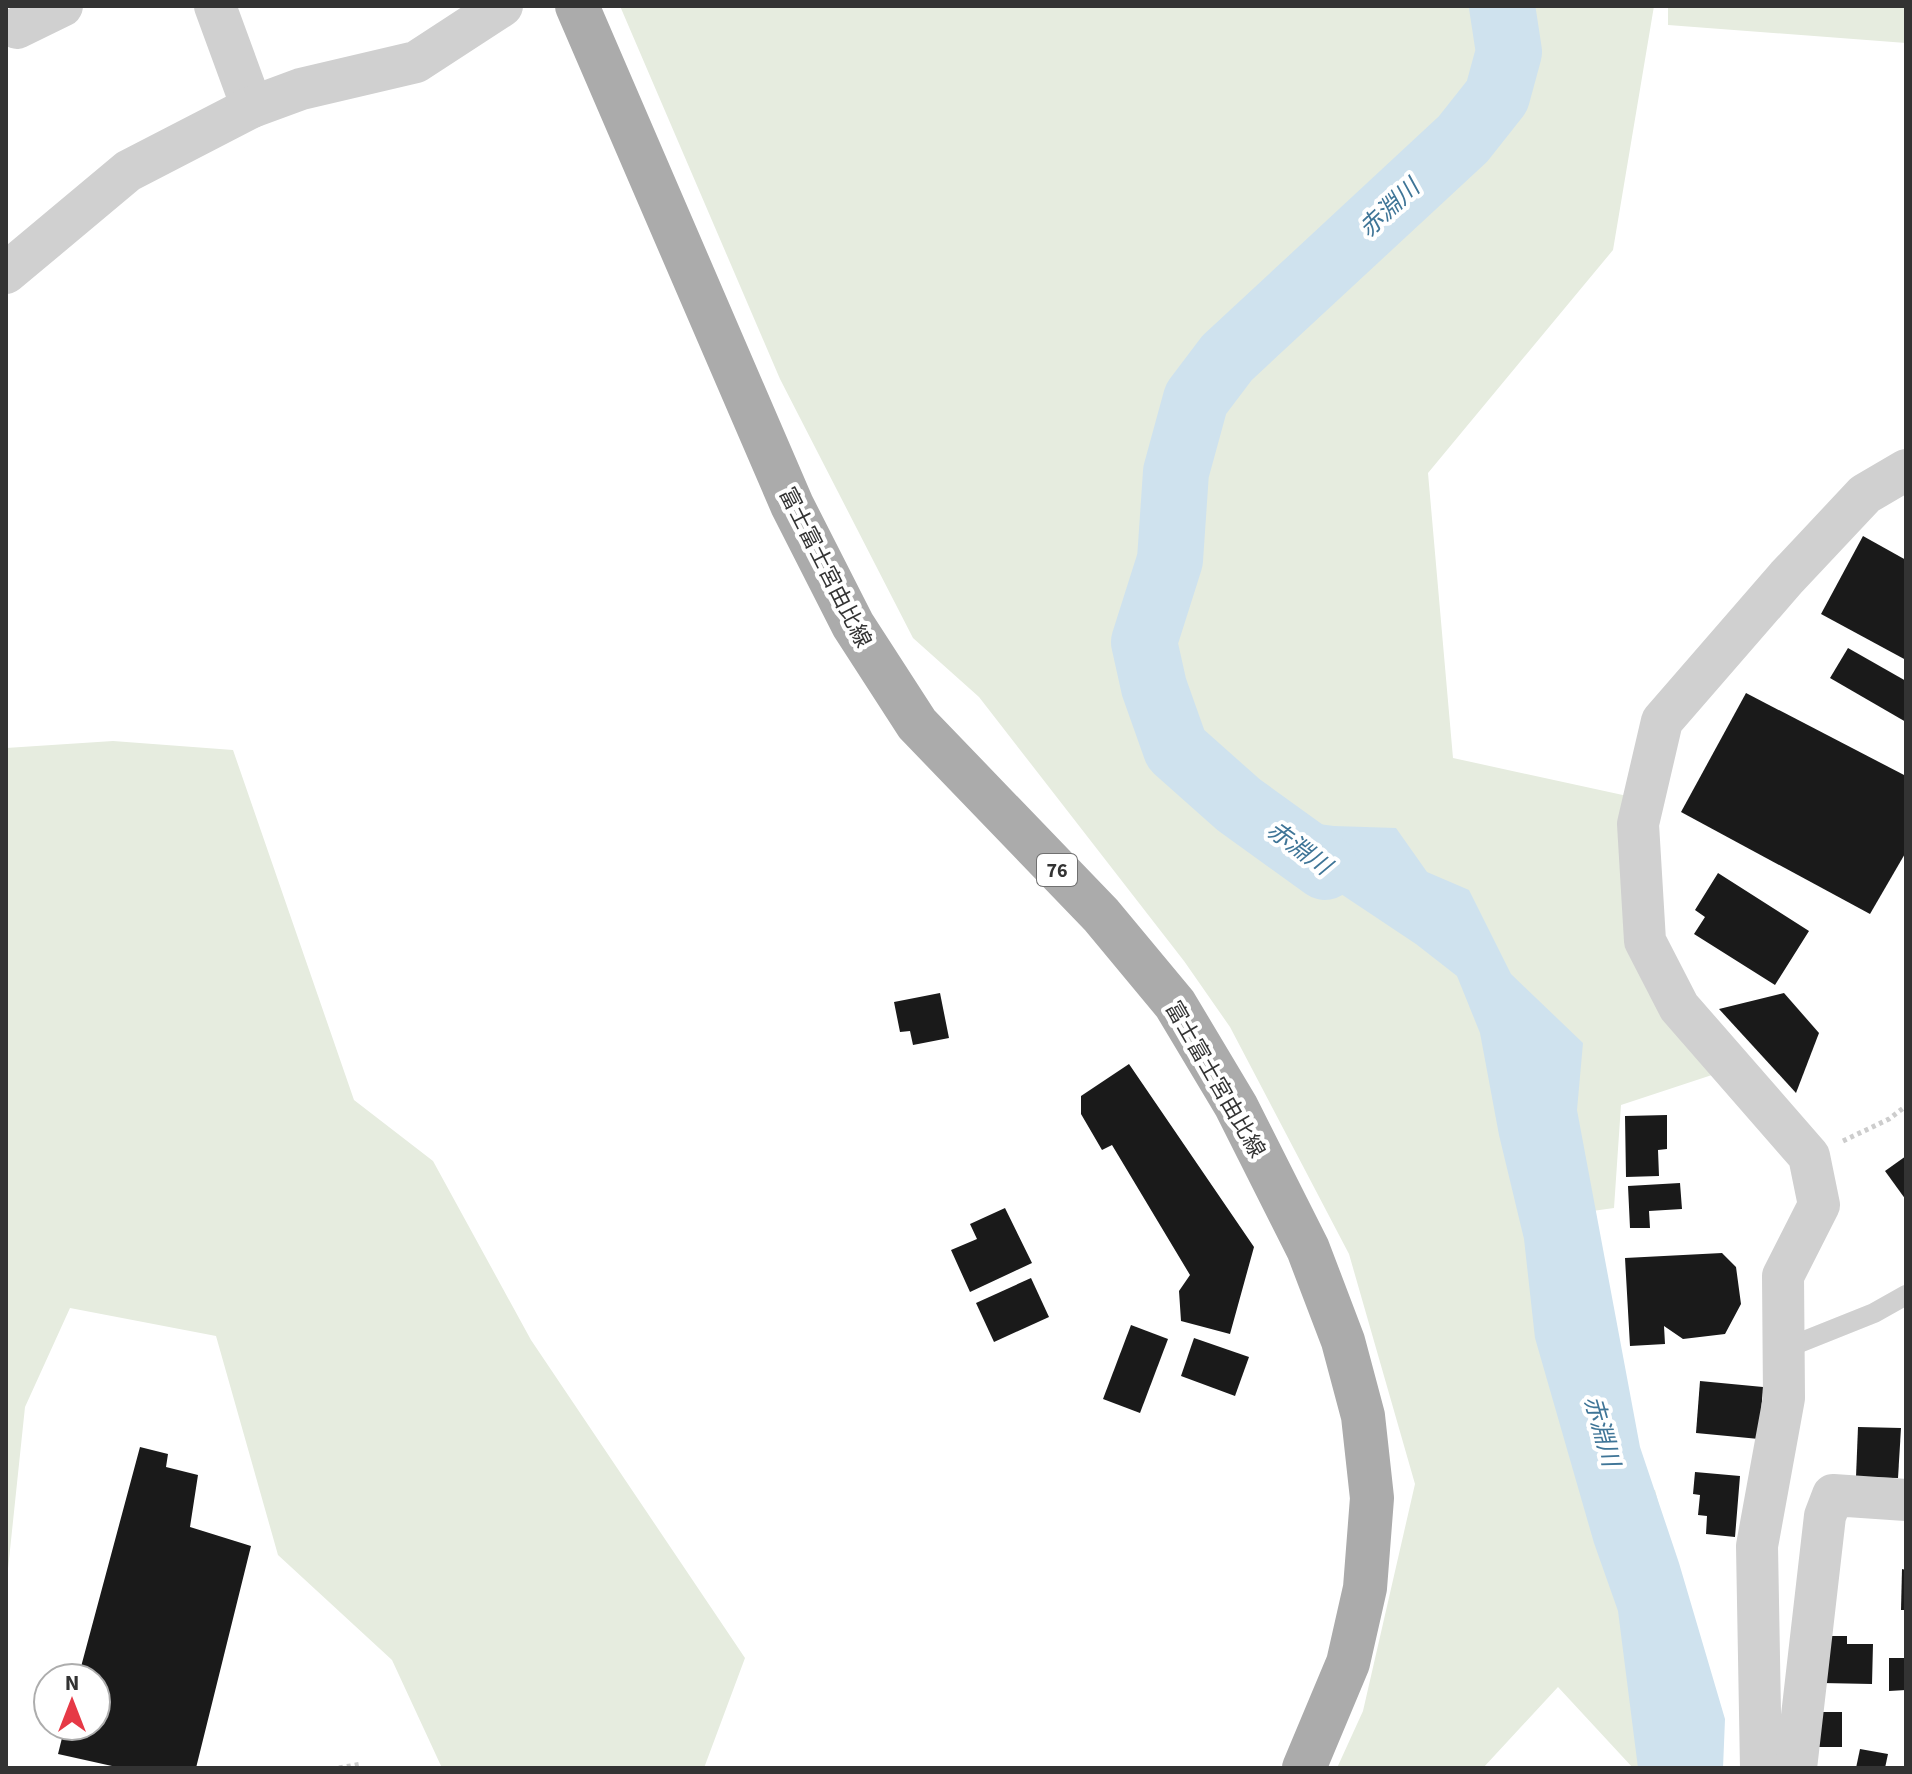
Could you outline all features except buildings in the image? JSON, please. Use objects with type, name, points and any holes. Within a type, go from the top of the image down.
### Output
[{"type":"main road","name":"富士富士宮由比線","points":[[577,6],[792,505],[853,625],[917,724],[1101,915],[1175,1004],[1236,1106],[1308,1249],[1343,1341],[1359,1401],[1372,1498],[1365,1588],[1348,1663],[1304,1768]]},
{"type":"street","points":[[17,28],[62,6]]},
{"type":"street","points":[[215,6],[252,107]]},
{"type":"street","points":[[6,273],[128,171],[252,107],[301,89],[416,62],[502,6]]},
{"type":"street","points":[[1767,1767],[1757,1546],[1784,1398],[1783,1276],[1819,1205],[1809,1156],[1679,1007],[1645,941],[1638,824],[1662,721],[1787,577],[1865,494],[1906,470]]},
{"type":"street","points":[[1767,1767],[1825,1516],[1833,1495],[1906,1500]]},
{"type":"lane","points":[[1784,1349],[1874,1313],[1906,1295]]},
{"type":"path","points":[[1809,1156],[1889,1119],[1906,1106]]},
{"type":"path","points":[[339,1768],[361,1764]]},
{"type":"shaded area","points":[[620,6],[1654,6],[1613,250],[1428,473],[1453,758],[1632,797],[1643,923],[1721,1072],[1621,1105],[1614,1208],[1535,1219],[1594,1477],[1655,1490],[1720,1739],[1653,1768],[1633,1768],[1558,1687],[1483,1768],[1337,1768],[1363,1711],[1415,1484],[1349,1254],[1230,1027],[1184,961],[979,697],[913,638],[780,379]]},
{"type":"shaded area","points":[[1668,6],[1906,6],[1906,43],[1668,25]]},
{"type":"shaded area","points":[[113,741],[233,750],[354,1100],[433,1161],[531,1340],[745,1658],[704,1768],[442,1768],[392,1660],[278,1555],[216,1336],[70,1308],[25,1407],[6,1588],[6,748]]},
{"type":"water","points":[[1252,815],[1334,826],[1396,828],[1427,872],[1469,890],[1511,974],[1583,1043],[1577,1110],[1640,1447],[1679,1563],[1725,1719],[1723,1768],[1638,1768],[1618,1611],[1594,1543],[1535,1338],[1524,1239],[1499,1135],[1480,1033],[1457,976],[1416,944],[1263,842]]},
{"type":"waterway","name":"赤淵川","points":[[1325,867],[1239,805],[1176,749],[1154,687],[1144,642],[1170,560],[1176,472],[1196,399],[1227,358],[1463,139],[1497,96],[1509,52],[1502,6]]}]
